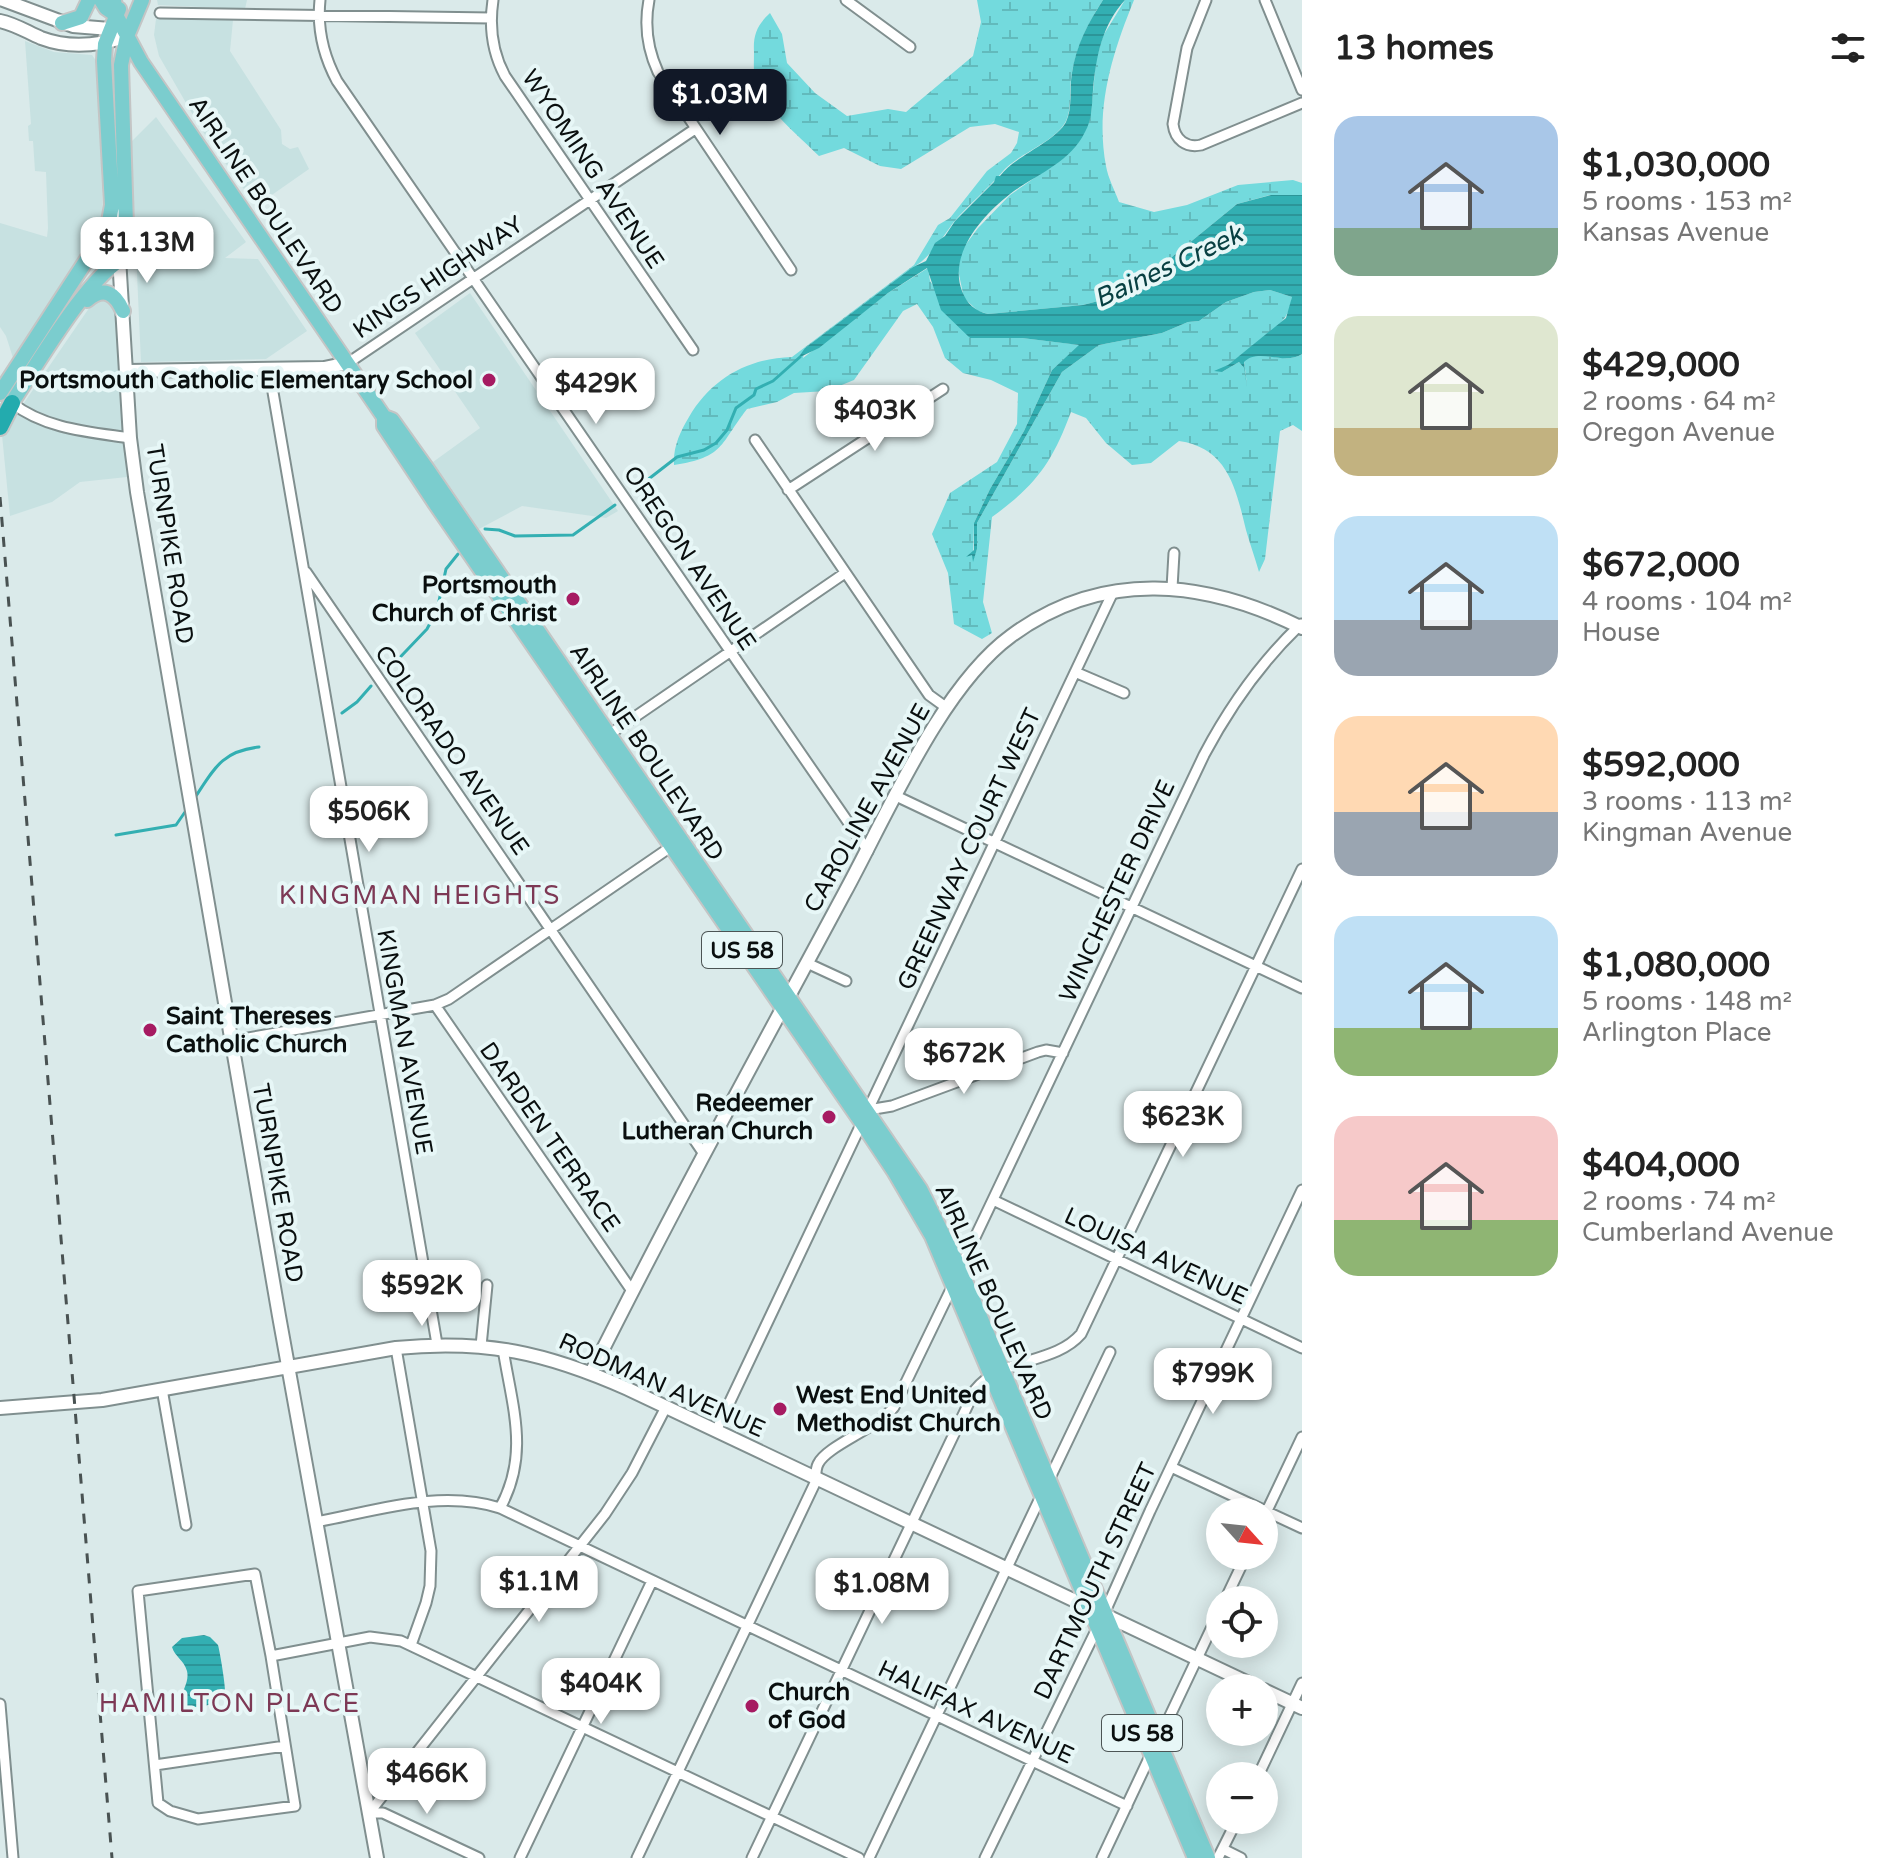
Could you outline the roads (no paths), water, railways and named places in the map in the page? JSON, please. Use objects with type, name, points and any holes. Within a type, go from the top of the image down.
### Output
[{"type":"highway","points":[[0,427],[6,398]]},
{"type":"main road","points":[[62,23],[81,17],[89,0]]},
{"type":"main road","name":"AIRLINE BOULEVARD","points":[[101,0],[384,417],[392,420],[440,499],[676,843],[865,1117],[920,1189],[960,1269],[1042,1495],[1089,1607],[1101,1621],[1158,1740],[1208,1858]]},
{"type":"main road","points":[[0,420],[6,398],[108,227],[112,205],[105,44],[113,15],[123,0]]},
{"type":"main road","points":[[6,398],[62,325],[123,259],[120,78],[127,36],[142,0]]},
{"type":"main road","points":[[62,325],[99,262],[92,255]]},
{"type":"main road","points":[[74,311],[93,295],[105,292],[114,295],[123,311]]},
{"type":"main road","name":"AIRLINE BOULEVARD","points":[[865,1117],[932,1236],[1049,1480],[1151,1754],[1195,1858]]},
{"type":"street","name":"OREGON AVENUE","points":[[320,0],[321,42],[337,81],[868,851]]},
{"type":"street","name":"WYOMING AVENUE","points":[[493,0],[491,18],[495,53],[505,76],[693,350]]},
{"type":"street","points":[[649,0],[646,30],[658,72],[791,270]]},
{"type":"street","points":[[846,0],[910,47]]},
{"type":"street","points":[[1206,0],[1187,48],[1173,124],[1176,136],[1188,145],[1201,145],[1302,103]]},
{"type":"street","points":[[1265,0],[1302,90]]},
{"type":"street","points":[[113,15],[62,23],[6,1],[2,21],[71,45],[105,44],[127,36]]},
{"type":"street","points":[[160,13],[491,18]]},
{"type":"street","name":"KINGS HIGHWAY","points":[[128,371],[324,368],[348,363],[695,129]]},
{"type":"street","points":[[112,205],[123,259]]},
{"type":"street","name":"TURNPIKE ROAD","points":[[123,259],[130,438],[137,492],[288,1366],[377,1858]]},
{"type":"street","name":"TURNPIKE ROAD","points":[[123,259],[132,345],[128,371]]},
{"type":"street","name":"KINGMAN AVENUE","points":[[269,369],[437,1344]]},
{"type":"street","points":[[788,490],[943,389]]},
{"type":"street","points":[[6,398],[37,419],[130,438]]},
{"type":"street","points":[[755,440],[929,695],[947,708]]},
{"type":"street","points":[[1172,588],[1174,553]]},
{"type":"street","name":"COLORADO AVENUE","points":[[302,567],[704,1154]]},
{"type":"street","points":[[604,738],[845,573]]},
{"type":"street","name":"CAROLINE AVENUE","points":[[591,1373],[704,1154],[896,796],[947,708],[982,661],[1011,636],[1063,606],[1113,592],[1172,588],[1198,591],[1244,602],[1301,626]]},
{"type":"street","name":"GREENWAY COURT WEST","points":[[716,1431],[1113,592]]},
{"type":"street","name":"WINCHESTER DRIVE","points":[[637,1858],[816,1478],[817,1465],[824,1455],[881,1421],[894,1407],[1217,730],[1257,672],[1301,626]]},
{"type":"street","points":[[1075,672],[1124,693]]},
{"type":"street","points":[[896,796],[1302,988]]},
{"type":"street","points":[[231,1041],[435,1005],[449,999],[676,843]]},
{"type":"street","points":[[752,1858],[975,1390],[997,1373],[1060,1351],[1074,1342],[1085,1326],[1302,869]]},
{"type":"street","points":[[807,963],[846,981]]},
{"type":"street","name":"DARDEN TERRACE","points":[[435,1005],[632,1291]]},
{"type":"street","points":[[865,1117],[1038,1052],[1063,1053]]},
{"type":"street","name":"DARTMOUTH STREET","points":[[985,1858],[1101,1621],[1302,1190]]},
{"type":"street","name":"LOUISA AVENUE","points":[[993,1200],[1302,1348]]},
{"type":"street","points":[[427,1282],[465,1275]]},
{"type":"street","points":[[481,1346],[487,1285]]},
{"type":"street","name":"RODMAN AVENUE","points":[[0,1408],[102,1400],[396,1348],[437,1344],[503,1349],[540,1356],[591,1373],[1089,1607]]},
{"type":"street","points":[[396,1348],[431,1551],[430,1586],[411,1645]]},
{"type":"street","points":[[500,1508],[514,1478],[518,1452],[503,1349]]},
{"type":"street","points":[[869,1858],[1110,1352]]},
{"type":"street","points":[[162,1389],[186,1525]]},
{"type":"street","points":[[369,1813],[579,1546],[632,1473],[666,1407]]},
{"type":"street","points":[[1273,1498],[1302,1437]]},
{"type":"street","points":[[1171,1467],[1232,1498]]},
{"type":"street","name":"HALIFAX AVENUE","points":[[316,1522],[423,1503],[467,1500],[500,1508],[1127,1806]]},
{"type":"street","points":[[1278,1520],[1302,1528]]},
{"type":"street","points":[[255,1574],[285,1746],[295,1806],[198,1819],[170,1811],[158,1803],[138,1591],[255,1574]]},
{"type":"street","points":[[520,1858],[652,1581]]},
{"type":"street","points":[[1101,1621],[1230,1674]]},
{"type":"street","points":[[271,1656],[380,1637],[411,1645],[859,1858]]},
{"type":"street","points":[[1102,1858],[1206,1640]]},
{"type":"street","points":[[1266,1762],[1297,1706],[1302,1683]]},
{"type":"street","points":[[1278,1697],[1297,1706]]},
{"type":"street","points":[[0,1704],[13,1858]]},
{"type":"street","points":[[155,1765],[285,1746]]},
{"type":"street","points":[[369,1813],[383,1813],[479,1858]]},
{"type":"street","points":[[1230,1834],[1221,1854],[1241,1858]]},
{"type":"water","name":"Baines Creek","points":[[1103,0],[1125,0],[1111,20],[1102,42],[1087,127],[1070,152],[1010,194],[989,213],[970,237],[960,263],[959,277],[964,296],[972,306],[988,314],[1083,305],[1102,300],[1139,284],[1237,204],[1271,195],[1302,195],[1302,354],[1288,358],[1250,358],[1244,362],[1247,387],[1244,368],[1239,362],[1222,372],[1214,371],[1228,365],[1286,318],[1292,297],[1270,290],[1226,302],[1199,321],[1188,322],[1162,333],[1099,345],[1062,372],[977,523],[977,549],[973,562],[972,555],[966,557],[974,550],[974,523],[990,489],[1024,431],[1052,370],[1079,345],[1022,338],[970,338],[941,310],[927,268],[888,293],[819,348],[798,358],[805,348],[913,267],[926,261],[935,243],[945,236],[996,176],[1061,129],[1069,110],[1076,53]]},
{"type":"water","points":[[204,1635],[218,1645],[225,1694],[205,1706],[182,1705],[187,1671],[172,1647],[182,1638]]},
{"type":"waterway","points":[[637,488],[677,457],[704,450],[716,443],[727,430],[736,408],[800,357]]},
{"type":"waterway","points":[[485,529],[515,536],[573,535],[615,505]]},
{"type":"waterway","points":[[386,672],[427,629],[437,610],[446,569],[458,554]]},
{"type":"waterway","points":[[342,713],[371,686]]},
{"type":"waterway","points":[[196,796],[221,762],[237,752],[259,747]]},
{"type":"waterway","points":[[116,835],[176,825],[185,812]]},
{"type":"railway","points":[[0,497],[112,1858]]},
{"type":"place","name":"Portsmouth Catholic Elementary School","points":[[489,380]]},
{"type":"place","name":"Portsmouth Church of Christ","points":[[573,599]]},
{"type":"place","name":"Saint Thereses Catholic Church","points":[[150,1030]]},
{"type":"place","name":"Redeemer Lutheran Church","points":[[829,1117]]},
{"type":"place","name":"West End United Methodist Church","points":[[780,1409]]},
{"type":"place","name":"Church of God","points":[[752,1706]]},
{"type":"district","name":"KINGMAN HEIGHTS","points":[[420,895]]},
{"type":"district","name":"HAMILTON PLACE","points":[[230,1703]]}]
